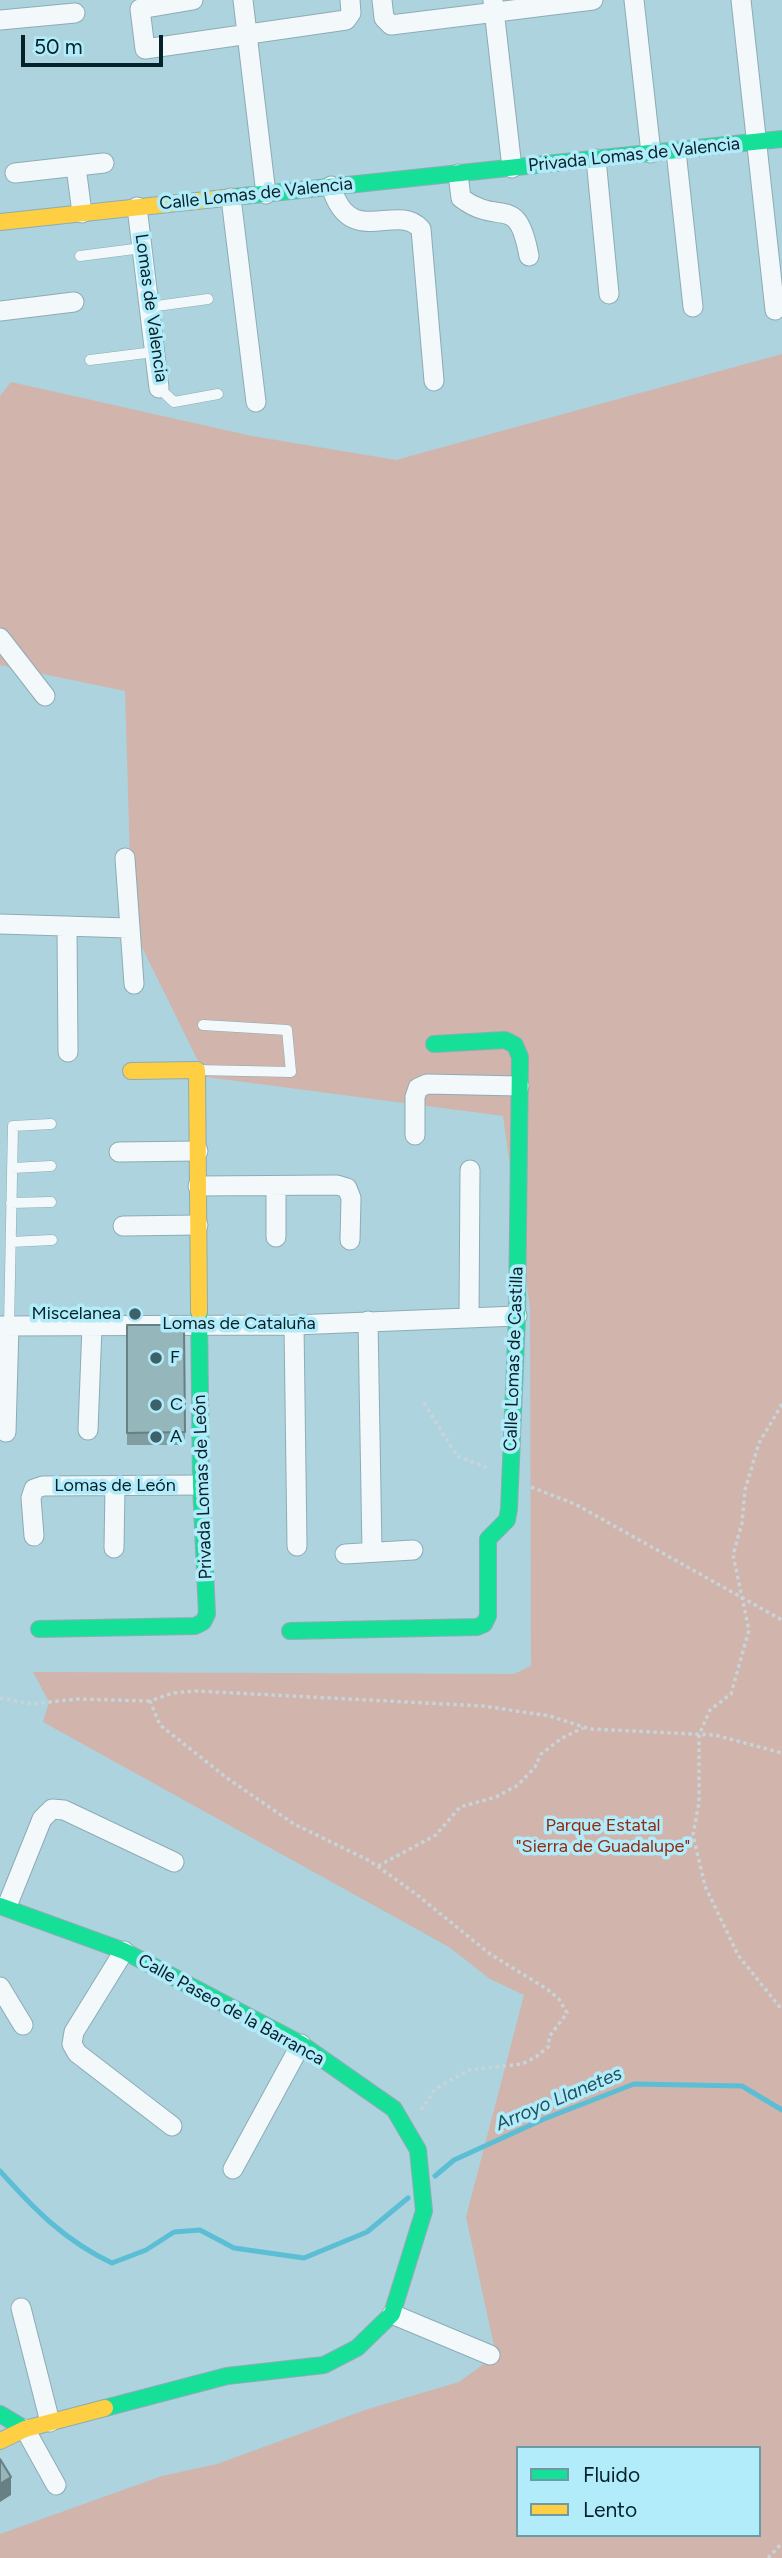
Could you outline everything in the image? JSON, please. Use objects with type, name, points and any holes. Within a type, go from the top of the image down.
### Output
[{"type":"street","points":[[193,0],[140,9],[145,49],[346,20],[351,13],[349,0]]},
{"type":"street","points":[[243,0],[266,194]]},
{"type":"street","points":[[382,0],[384,18],[391,25],[493,6],[593,0]]},
{"type":"street","points":[[634,0],[651,153]]},
{"type":"street","points":[[741,0],[757,142]]},
{"type":"street","points":[[493,6],[512,168]]},
{"type":"street","points":[[0,19],[75,13]]},
{"type":"street","name":"Privada Lomas de Valencia","points":[[512,168],[782,139]]},
{"type":"street","name":"Privada Lomas de Valencia","points":[[757,142],[773,207],[777,276],[775,310]]},
{"type":"street","points":[[676,151],[693,307]]},
{"type":"street","points":[[596,159],[609,294]]},
{"type":"street","points":[[15,173],[104,163]]},
{"type":"street","points":[[76,167],[82,213]]},
{"type":"street","name":"Calle Lomas de Valencia","points":[[0,222],[512,168]]},
{"type":"street","points":[[458,174],[461,198],[472,205],[516,217],[523,226],[529,257]]},
{"type":"street","points":[[331,186],[337,205],[360,223],[405,221],[415,223],[421,229],[434,381]]},
{"type":"street","points":[[232,198],[256,402]]},
{"type":"street","name":"Lomas de Valencia","points":[[137,207],[159,388]]},
{"type":"street","points":[[0,311],[74,302]]},
{"type":"street","points":[[0,638],[45,696]]},
{"type":"street","points":[[125,858],[134,984]]},
{"type":"street","points":[[0,924],[128,928]]},
{"type":"street","points":[[67,926],[68,1052]]},
{"type":"street","name":"Calle Lomas de Castilla","points":[[290,1631],[477,1627],[484,1624],[488,1616],[488,1539],[507,1520],[510,1479],[517,1316],[520,1057],[516,1045],[505,1040],[434,1044]]},
{"type":"street","points":[[131,1071],[197,1070]]},
{"type":"street","name":"Privada Lomas de León","points":[[39,1629],[195,1626],[203,1622],[207,1614],[201,1485],[197,1070]]},
{"type":"street","points":[[415,1135],[415,1097],[418,1088],[427,1084],[519,1086]]},
{"type":"street","points":[[119,1152],[198,1151]]},
{"type":"street","points":[[470,1170],[470,1317]]},
{"type":"street","points":[[198,1186],[337,1185],[347,1188],[351,1198],[350,1240]]},
{"type":"street","points":[[276,1187],[276,1237]]},
{"type":"street","points":[[123,1226],[198,1225]]},
{"type":"street","name":"Lomas de Cataluña","points":[[4,1326],[200,1323],[294,1325],[517,1316]]},
{"type":"street","points":[[368,1321],[372,1551]]},
{"type":"street","points":[[294,1325],[297,1546]]},
{"type":"street","points":[[4,1326],[6,1432]]},
{"type":"street","points":[[88,1430],[92,1326]]},
{"type":"street","name":"Lomas de León","points":[[34,1536],[31,1497],[34,1489],[43,1486],[201,1485]]},
{"type":"street","points":[[114,1548],[115,1486]]},
{"type":"street","points":[[345,1554],[413,1550]]},
{"type":"street","points":[[3,1906],[42,1819],[52,1809],[64,1810],[174,1862]]},
{"type":"street","name":"Calle Paseo de la Barranca","points":[[0,2441],[25,2428],[227,2376],[324,2365],[357,2348],[391,2314],[424,2211],[418,2150],[394,2109],[301,2044],[124,1951],[3,1906]]},
{"type":"street","points":[[124,1951],[74,2032],[72,2044],[77,2053],[172,2126]]},
{"type":"street","points":[[0,1987],[23,2025]]},
{"type":"street","points":[[233,2169],[301,2044]]},
{"type":"street","points":[[21,2308],[50,2423]]},
{"type":"street","points":[[391,2314],[490,2355]]},
{"type":"street","points":[[0,2414],[25,2428],[56,2485]]},
{"type":"lane","points":[[80,256],[142,248]]},
{"type":"lane","points":[[149,307],[208,299]]},
{"type":"lane","points":[[90,360],[154,352]]},
{"type":"lane","name":"Lomas de Valencia","points":[[159,388],[174,402],[218,394]]},
{"type":"lane","points":[[197,1070],[291,1072],[287,1030],[203,1025]]},
{"type":"lane","points":[[4,1326],[11,1242],[13,1126],[51,1124]]},
{"type":"lane","points":[[12,1168],[51,1166]]},
{"type":"lane","points":[[11,1203],[51,1202]]},
{"type":"lane","points":[[11,1242],[52,1240]]},
{"type":"path","points":[[424,1403],[457,1456],[575,1504],[782,1620]]},
{"type":"path","points":[[782,1404],[759,1443],[745,1490],[743,1523],[733,1555],[735,1571],[746,1601],[749,1630],[731,1694],[710,1710],[699,1735],[699,1803],[693,1835],[705,1886],[738,1955],[782,2010]]},
{"type":"path","points":[[0,1698],[32,1704],[78,1699],[150,1701],[173,1693],[196,1691],[396,1699],[534,1713],[583,1728],[715,1735],[782,1753]]},
{"type":"path","points":[[150,1701],[160,1725],[249,1795],[293,1824],[377,1866],[490,1954],[559,1999],[567,2013],[549,2037],[548,2046],[537,2057],[522,2064],[469,2070],[435,2090],[421,2110],[403,2124]]},
{"type":"path","points":[[377,1866],[436,1835],[460,1807],[496,1797],[518,1785],[535,1767],[541,1754],[562,1738],[583,1728]]},
{"type":"path","points":[[768,2558],[782,2543]]},
{"type":"green space","name":"Parque Estatal \"Sierra de Guadalupe\"","points":[[782,354],[782,2558],[0,2558],[0,2534],[162,2476],[217,2464],[368,2409],[459,2382],[496,2355],[466,2217],[524,1995],[490,1979],[449,1947],[43,1722],[49,1702],[33,1672],[514,1674],[531,1666],[530,1308],[503,1116],[206,1077],[132,927],[125,691],[0,665],[0,396],[11,382],[252,436],[396,460]]},
{"type":"building","points":[[127,1325],[184,1325],[185,1432],[127,1433]]},
{"type":"building","points":[[0,2459],[11,2477],[0,2484]]},
{"type":"waterway","name":"Arroyo Llanetes","points":[[435,2176],[454,2160],[544,2119],[634,2084],[742,2086],[782,2110]]},
{"type":"waterway","name":"Arroyo Llanetes","points":[[0,2171],[51,2223],[79,2245],[112,2263],[146,2250],[174,2232],[200,2230],[234,2248],[304,2258],[367,2232],[408,2198]]},
{"type":"traffic: fast","points":[[234,197],[782,139]]},
{"type":"traffic: fast","points":[[290,1631],[477,1627],[484,1624],[488,1616],[488,1539],[507,1520],[509,1509],[517,1316],[520,1057],[515,1045],[505,1040],[434,1044]]},
{"type":"traffic: fast","points":[[39,1629],[195,1626],[203,1622],[207,1614],[201,1485],[199,1312]]},
{"type":"traffic: fast","points":[[0,1906],[124,1951],[301,2044],[394,2109],[418,2150],[424,2211],[392,2314],[357,2348],[324,2365],[227,2376],[105,2408]]},
{"type":"traffic: fast","points":[[0,2414],[25,2429]]},
{"type":"traffic: slow","points":[[0,222],[234,197]]},
{"type":"traffic: slow","points":[[131,1071],[197,1070],[199,1312]]},
{"type":"traffic: slow","points":[[0,2441],[25,2429],[105,2408]]},
{"type":"place","name":"Miscelanea","points":[[135,1314]]},
{"type":"place","name":"F","points":[[156,1358]]},
{"type":"place","name":"C","points":[[156,1405]]},
{"type":"place","name":"A","points":[[156,1437]]}]
